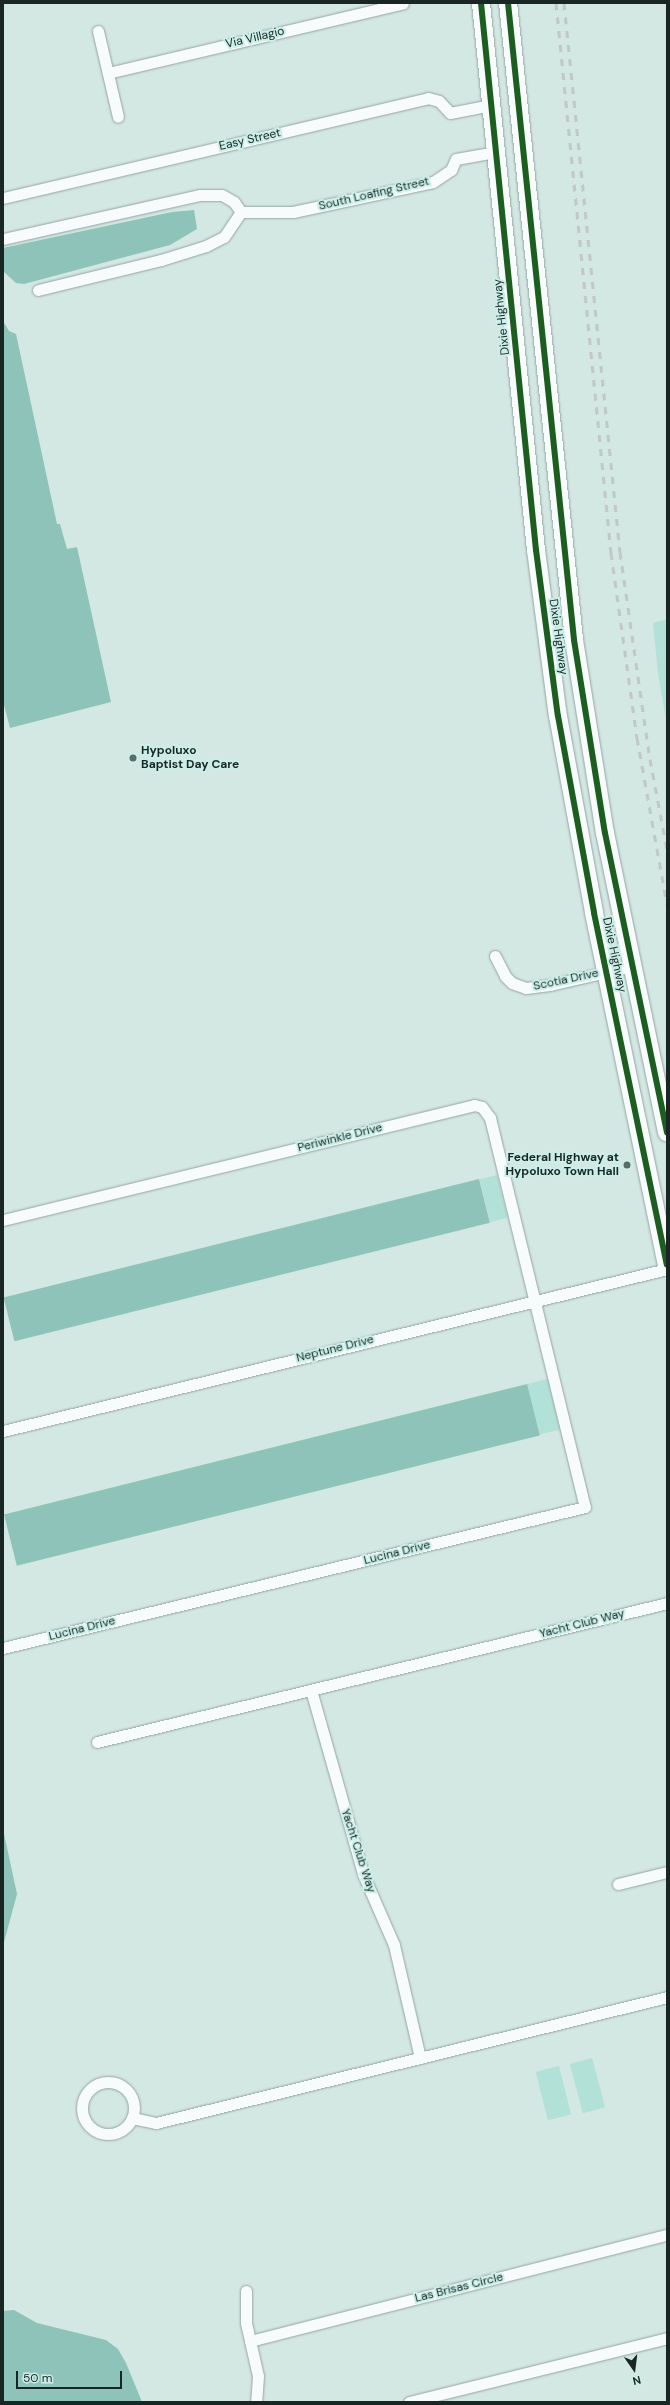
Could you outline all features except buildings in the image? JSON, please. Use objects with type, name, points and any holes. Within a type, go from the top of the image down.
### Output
[{"type":"main road","name":"Dixie Highway","points":[[481,3],[548,644],[570,786],[606,972],[667,1265]]},
{"type":"main road","name":"Dixie Highway","points":[[508,3],[540,326],[574,640],[605,833],[667,1133]]},
{"type":"main road","points":[[510,290],[540,326]]},
{"type":"main road","points":[[548,644],[574,640]]},
{"type":"street","name":"Via Villagio","points":[[108,73],[403,3]]},
{"type":"street","points":[[98,32],[118,117]]},
{"type":"street","name":"Easy Street","points":[[3,198],[428,98],[439,101],[450,113],[491,105]]},
{"type":"street","name":"South Loafing Street","points":[[241,212],[293,212],[433,182],[451,170],[456,159],[496,152]]},
{"type":"street","points":[[3,239],[200,195],[222,195],[234,202],[241,212],[224,237],[206,246],[161,260],[38,290]]},
{"type":"street","name":"Scotia Drive","points":[[495,956],[505,976],[512,983],[526,988],[550,985],[632,966]]},
{"type":"street","name":"Periwinkle Drive","points":[[3,1220],[474,1105],[482,1107],[490,1118],[535,1300]]},
{"type":"street","name":"Neptune Drive","points":[[3,1431],[667,1269]]},
{"type":"street","name":"Lucina Drive","points":[[3,1648],[584,1507],[535,1300]]},
{"type":"street","name":"Yacht Club Way","points":[[97,1742],[667,1603]]},
{"type":"street","name":"Yacht Club Way","points":[[311,1690],[363,1874],[394,1945],[420,2058]]},
{"type":"street","points":[[618,1884],[667,1872]]},
{"type":"street","points":[[132,2118],[156,2123],[664,1999],[667,1992]]},
{"type":"street","points":[[109,2083],[117,2084],[130,2094],[133,2102],[132,2118],[120,2131],[103,2134],[95,2131],[86,2122],[82,2109],[83,2101],[93,2087],[109,2083]]},
{"type":"street","name":"Las Brisas Circle","points":[[250,2341],[667,2235]]},
{"type":"street","points":[[246,2291],[246,2323],[258,2376],[256,2402]]},
{"type":"street","points":[[409,2402],[667,2338]]},
{"type":"shaded area","points":[[194,210],[197,229],[170,245],[24,284],[16,283],[3,271],[3,248],[172,212]]},
{"type":"shaded area","points":[[3,321],[9,331],[16,334],[57,524],[60,524],[67,549],[77,547],[111,702],[10,728],[3,701]]},
{"type":"shaded area","points":[[667,619],[667,726],[658,673],[653,623]]},
{"type":"shaded area","points":[[497,1175],[508,1218],[490,1222],[480,1179]]},
{"type":"shaded area","points":[[479,1179],[490,1223],[14,1341],[4,1298]]},
{"type":"shaded area","points":[[548,1379],[560,1430],[538,1435],[527,1384]]},
{"type":"shaded area","points":[[527,1384],[540,1435],[17,1566],[4,1514]]},
{"type":"shaded area","points":[[3,1829],[17,1894],[3,1946]]},
{"type":"shaded area","points":[[592,2058],[605,2107],[583,2113],[570,2064]]},
{"type":"shaded area","points":[[559,2066],[571,2115],[548,2120],[536,2072]]},
{"type":"shaded area","points":[[14,2310],[37,2323],[106,2340],[118,2349],[126,2363],[142,2402],[3,2402],[3,2311]]},
{"type":"railway","points":[[556,3],[611,553],[637,738],[667,904]]},
{"type":"railway","points":[[564,3],[620,552],[650,759],[667,850]]},
{"type":"cycle path","points":[[481,3],[536,550],[558,716],[594,913],[667,1265]]},
{"type":"cycle path","points":[[508,3],[574,640],[605,833],[667,1133]]},
{"type":"place","name":"Hypoluxo Baptist Day Care","points":[[133,758]]},
{"type":"place","name":"Federal Highway at Hypoluxo Town Hall","points":[[627,1165]]}]
